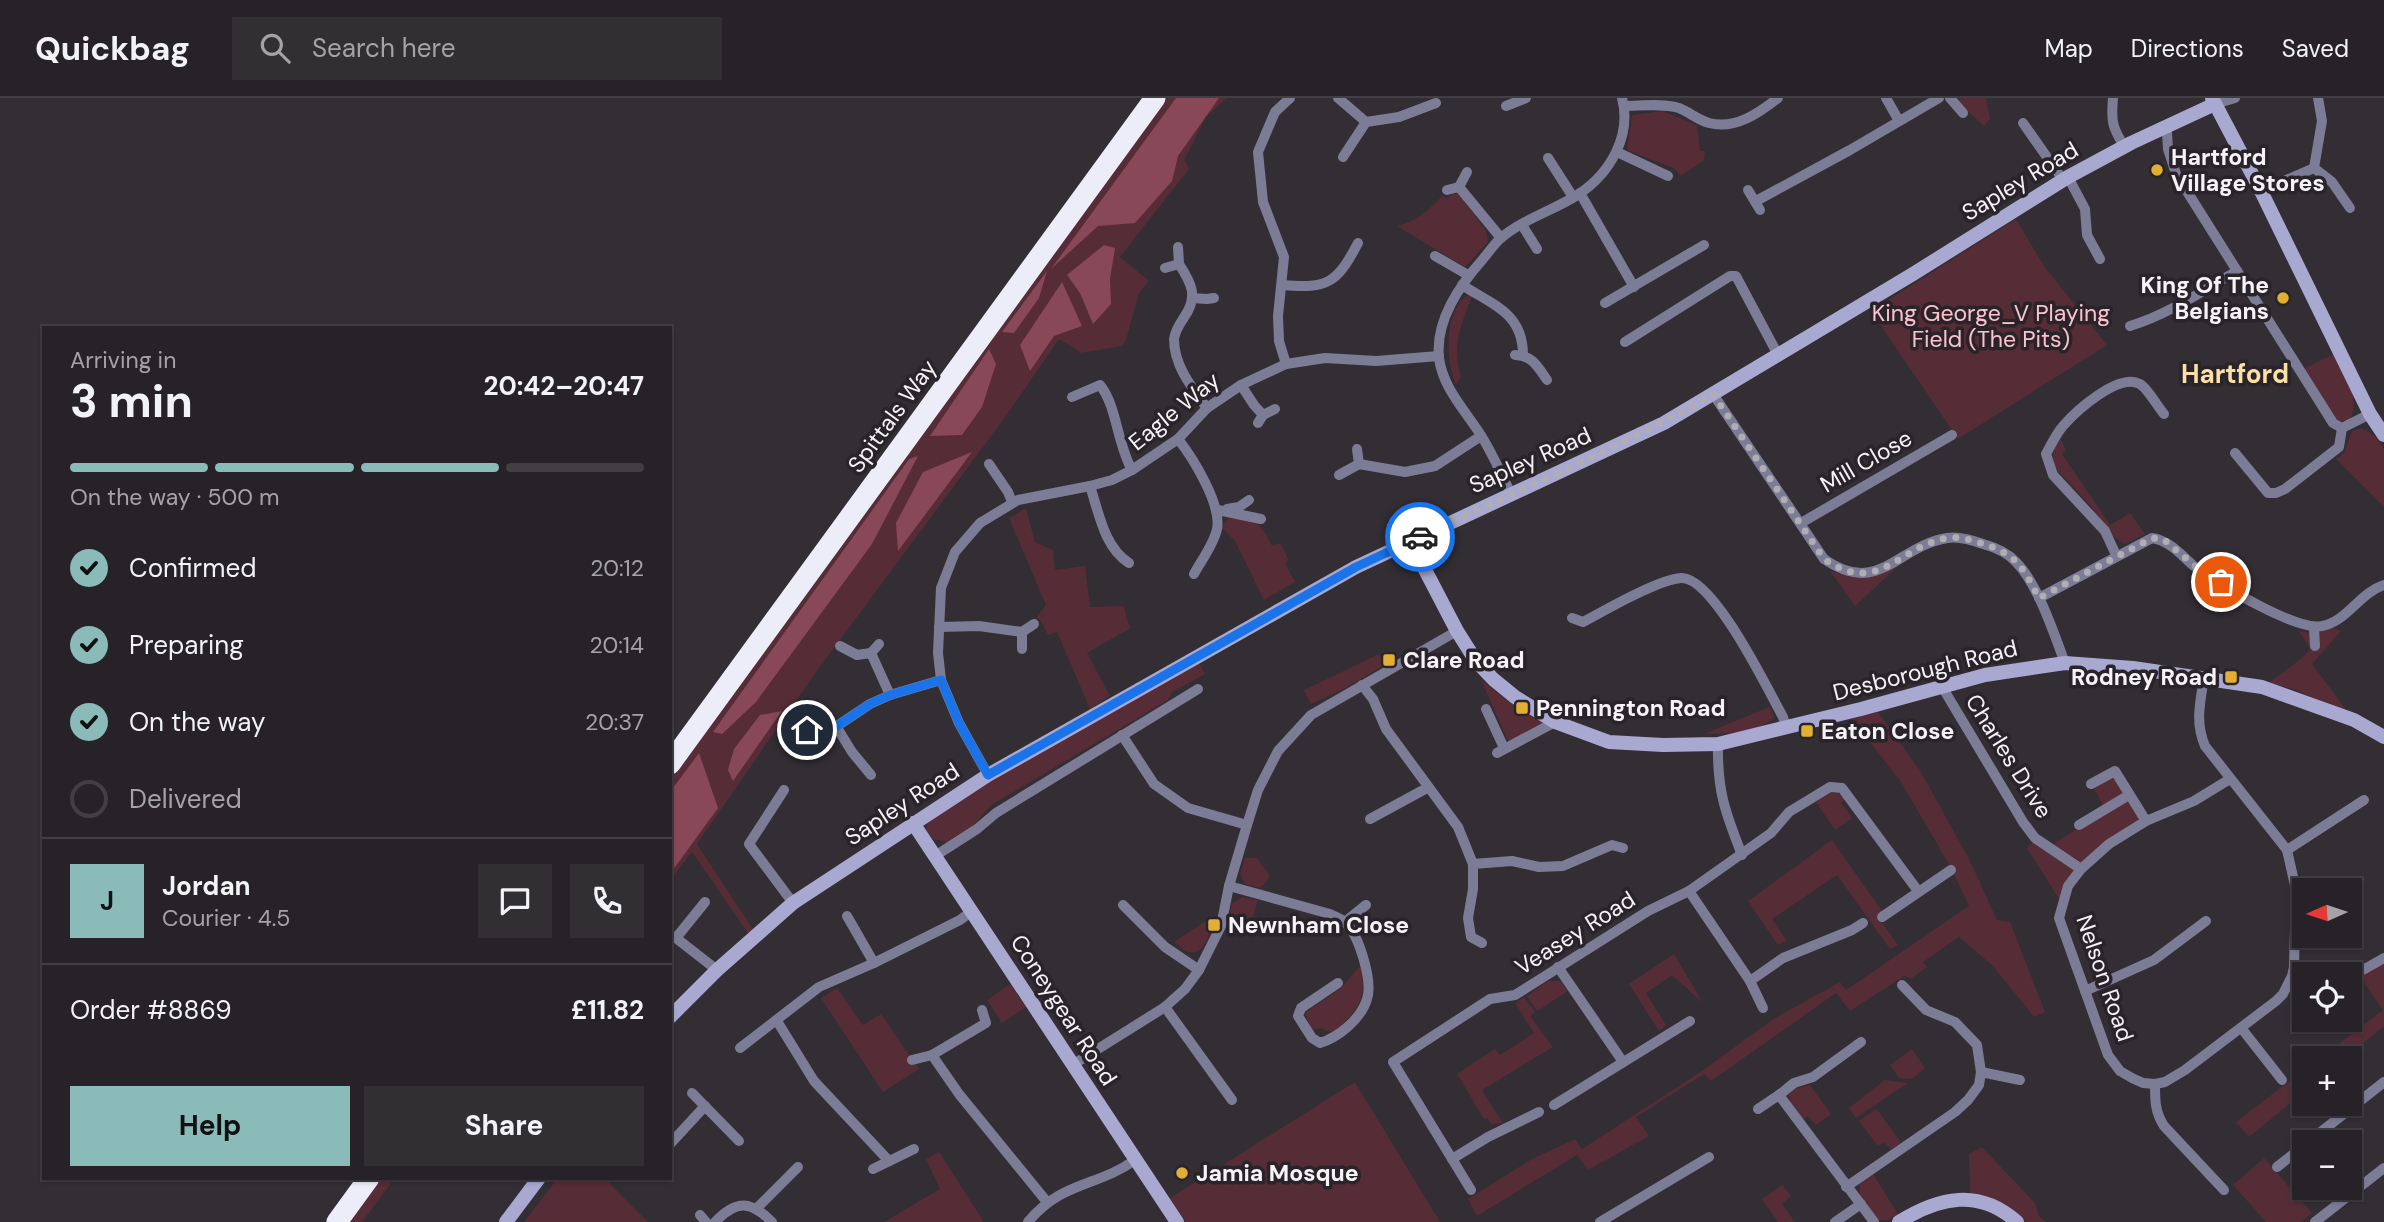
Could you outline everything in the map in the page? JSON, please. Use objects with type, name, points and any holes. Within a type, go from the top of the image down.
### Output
[{"type":"highway","name":"Spittals Way","points":[[672,761],[1156,98]]},
{"type":"highway","points":[[337,1222],[368,1180]]},
{"type":"street","points":[[1286,364],[1279,341],[1278,316],[1284,257],[1263,202],[1258,152],[1275,112],[1290,98]]},
{"type":"street","points":[[1338,98],[1366,122],[1399,117],[1436,104]]},
{"type":"street","points":[[1511,494],[1482,436],[1451,393],[1443,375],[1439,356],[1442,330],[1454,297],[1465,280],[1501,238],[1577,195],[1599,177],[1617,152],[1623,134],[1623,102],[1680,108],[1708,122],[1729,124],[1761,111],[1778,98]]},
{"type":"street","points":[[1886,98],[1899,121]]},
{"type":"street","points":[[1748,190],[1758,205],[1939,98]]},
{"type":"street","points":[[1950,98],[1963,113]]},
{"type":"street","points":[[2113,98],[2113,129],[2124,146]]},
{"type":"street","points":[[2235,98],[2214,101],[2370,414],[2384,435]]},
{"type":"street","points":[[2314,168],[2322,121],[2318,98]]},
{"type":"street","points":[[1506,106],[1523,99]]},
{"type":"street","name":"Sapley Road","points":[[672,1015],[716,970],[793,903],[988,775],[1356,567],[1664,423],[1913,274],[2065,179],[2214,101]]},
{"type":"street","points":[[1349,154],[1366,122]]},
{"type":"street","points":[[2023,123],[2085,209],[2087,235],[2099,259]]},
{"type":"street","points":[[2165,127],[2176,174],[2325,411],[2333,423],[2342,428]]},
{"type":"street","points":[[1617,152],[1668,176]]},
{"type":"street","points":[[1548,158],[1577,195],[1634,287]]},
{"type":"street","points":[[2261,191],[2314,168]]},
{"type":"street","points":[[2314,168],[2332,182],[2350,208]]},
{"type":"street","points":[[1447,190],[1459,187],[1467,172]]},
{"type":"street","points":[[1459,187],[1501,238]]},
{"type":"street","points":[[1522,225],[1537,249]]},
{"type":"street","points":[[1283,285],[1306,287],[1328,282],[1345,268],[1358,243]]},
{"type":"street","points":[[1605,303],[1704,245]]},
{"type":"street","points":[[1178,247],[1179,264],[1191,283],[1192,298],[1189,310],[1174,337],[1176,355],[1186,380],[1208,408]]},
{"type":"street","points":[[1352,255],[1363,261]]},
{"type":"street","points":[[1435,256],[1512,317],[1523,340],[1519,355],[1533,360],[1547,380]]},
{"type":"street","points":[[1165,268],[1179,264]]},
{"type":"street","points":[[2130,326],[2174,308],[2237,271]]},
{"type":"street","points":[[1625,342],[1730,276],[1736,276],[1778,355]]},
{"type":"street","points":[[1192,298],[1214,298]]},
{"type":"street","name":"Eagle Way","points":[[988,775],[959,723],[941,680],[938,653],[941,588],[955,552],[980,523],[1012,502],[1090,486],[1112,480],[1132,470],[1178,439],[1208,408],[1241,385],[1286,364],[1325,358],[1376,361],[1439,356]]},
{"type":"street","points":[[2116,555],[2105,531],[2053,475],[2046,454],[2061,428],[2081,408],[2109,388],[2130,381],[2142,385],[2164,414]]},
{"type":"street","points":[[1072,397],[1100,385],[1109,396],[1119,439],[1132,470]]},
{"type":"street","name":"Eagle Way","points":[[1241,385],[1261,419],[1275,409]]},
{"type":"street","points":[[1713,394],[1824,559],[1838,569],[1866,574],[1928,544],[1948,538],[1971,540],[1995,547],[2016,562],[2039,598],[2065,663]]},
{"type":"street","points":[[2342,428],[2370,414]]},
{"type":"street","points":[[2235,453],[2268,493],[2276,493],[2339,447],[2342,428]]},
{"type":"street","name":"Mill Close","points":[[1801,523],[1952,435]]},
{"type":"street","points":[[1339,475],[1359,464],[1405,472],[1435,466],[1482,436]]},
{"type":"street","points":[[1178,439],[1192,457],[1218,510],[1217,531],[1194,574]]},
{"type":"street","points":[[1357,449],[1359,464]]},
{"type":"street","points":[[990,468],[1012,502]]},
{"type":"street","points":[[1090,486],[1103,529],[1117,555],[1129,563]]},
{"type":"street","points":[[1218,510],[1239,507],[1249,500]]},
{"type":"street","points":[[1218,510],[1261,519]]},
{"type":"street","points":[[2039,598],[2152,538],[2163,539],[2200,570],[2283,617],[2314,628],[2326,626],[2342,617],[2370,590],[2384,585]]},
{"type":"street","name":"Desborough Road","points":[[1410,541],[1457,631],[1476,661],[1493,679],[1515,697],[1555,722],[1609,742],[1717,744],[1984,674],[2065,663],[2133,668],[2262,687],[2354,720],[2384,737]]},
{"type":"street","points":[[1104,561],[1117,555]]},
{"type":"street","points":[[1572,618],[1583,622],[1665,581],[1684,577],[1700,586],[1729,620],[1783,717],[1786,728]]},
{"type":"street","points":[[939,627],[979,626],[1022,632],[1034,624]]},
{"type":"street","points":[[2314,628],[2315,646]]},
{"type":"street","points":[[1074,1065],[1165,1007],[1185,989],[1199,970],[1221,926],[1229,886],[1258,790],[1278,751],[1311,715],[1457,631]]},
{"type":"street","points":[[1022,632],[1022,649]]},
{"type":"street","points":[[840,646],[857,655],[875,649],[890,695]]},
{"type":"street","points":[[2204,678],[2198,717],[2199,732],[2205,746],[2287,849],[2296,890],[2294,962]]},
{"type":"street","points":[[796,722],[819,738],[870,704],[890,695],[941,680]]},
{"type":"street","points":[[1362,685],[1373,699],[1385,729],[1458,827],[1473,864],[1473,890],[1468,918],[1471,937],[1482,943]]},
{"type":"street","name":"Charles Drive","points":[[1941,685],[2035,838],[2081,869]]},
{"type":"street","points":[[935,856],[977,829],[996,813],[1198,689]]},
{"type":"street","points":[[1486,709],[1500,751],[1555,722]]},
{"type":"street","points":[[836,726],[871,775]]},
{"type":"street","points":[[1122,735],[1154,784],[1188,808],[1247,825]]},
{"type":"street","points":[[1717,744],[1717,777],[1723,804],[1742,855]]},
{"type":"street","points":[[2091,784],[2115,771],[2146,821]]},
{"type":"street","name":"Nelson Road","points":[[2155,1084],[2132,1078],[2120,1070],[2108,1055],[2059,918],[2068,886],[2081,869],[2109,844],[2146,821],[2194,801],[2230,779]]},
{"type":"street","name":"Veasey Road","points":[[1452,1159],[1393,1062],[1490,999],[1515,995],[1648,911],[1689,891],[1771,833],[1789,812],[1830,787],[1842,788],[1918,891]]},
{"type":"street","points":[[1370,819],[1427,788]]},
{"type":"street","points":[[784,790],[744,846],[793,903]]},
{"type":"street","points":[[2080,825],[2129,795]]},
{"type":"street","points":[[2343,798],[2351,809]]},
{"type":"street","points":[[2287,849],[2364,800]]},
{"type":"street","name":"Coneygear Road","points":[[913,823],[1177,1222]]},
{"type":"street","points":[[1473,864],[1513,861],[1539,867],[1563,866],[1612,845],[1623,848]]},
{"type":"street","points":[[1882,917],[1951,870]]},
{"type":"street","points":[[1229,886],[1330,914],[1345,922],[1364,957],[1369,985],[1367,1000],[1354,1021],[1332,1040],[1320,1043],[1312,1038],[1298,1016],[1301,1008],[1338,983]]},
{"type":"street","points":[[1689,891],[1750,981],[1763,1008]]},
{"type":"street","points":[[705,902],[676,938],[716,970]]},
{"type":"street","points":[[1123,905],[1165,947],[1199,970]]},
{"type":"street","points":[[1345,922],[1366,905]]},
{"type":"street","points":[[740,1048],[819,987],[874,963],[960,920],[972,911]]},
{"type":"street","points":[[847,916],[874,963]]},
{"type":"street","points":[[2085,991],[2154,961],[2206,921]]},
{"type":"street","points":[[1750,981],[1783,958],[1863,923]]},
{"type":"street","points":[[2362,970],[2384,958]]},
{"type":"street","points":[[1558,967],[1623,1062]]},
{"type":"street","points":[[2224,1190],[2157,1116],[2155,1084],[2176,1077],[2242,1029],[2283,994],[2292,972]]},
{"type":"street","points":[[1846,1187],[1955,1112],[1979,1086],[1981,1072],[1977,1045],[1955,1022],[1926,1010],[1902,985]]},
{"type":"street","points":[[1165,1007],[1232,1100]]},
{"type":"street","points":[[912,1060],[932,1055],[986,1023],[982,1010]]},
{"type":"street","points":[[777,1021],[814,1081],[889,1161]]},
{"type":"street","points":[[1554,1105],[1690,1021]]},
{"type":"street","points":[[2242,1029],[2282,1080]]},
{"type":"street","points":[[1758,1109],[1794,1083],[1813,1077],[1861,1042]]},
{"type":"street","points":[[932,1055],[959,1094],[1047,1202]]},
{"type":"street","points":[[1981,1072],[2020,1080]]},
{"type":"street","points":[[2324,1130],[2384,1082]]},
{"type":"street","points":[[692,1093],[739,1141]]},
{"type":"street","points":[[1779,1095],[1874,1222]]},
{"type":"street","points":[[672,1141],[705,1106]]},
{"type":"street","points":[[1471,1190],[1452,1159],[1488,1137],[1539,1112]]},
{"type":"street","points":[[873,1170],[914,1149]]},
{"type":"street","points":[[2277,1167],[2292,1155]]},
{"type":"street","points":[[1600,1222],[1709,1157]]},
{"type":"street","points":[[1028,1222],[1047,1202],[1065,1190],[1125,1167],[1135,1160]]},
{"type":"street","points":[[758,1207],[799,1167]]},
{"type":"street","points":[[2315,1222],[2384,1168]]},
{"type":"street","points":[[506,1222],[538,1180]]},
{"type":"street","points":[[1899,1222],[1921,1209],[1952,1199],[1993,1205],[2017,1222]]},
{"type":"street","points":[[1835,1222],[1861,1204]]},
{"type":"street","points":[[715,1222],[725,1211],[741,1205],[758,1207],[772,1222]]},
{"type":"green space","points":[[1167,98],[1227,98],[1206,117],[1184,160],[1189,169],[1120,257],[1149,281],[1139,293],[1122,346],[1081,353],[1059,339],[1006,416],[814,675],[697,844],[753,929],[748,933],[692,852],[672,877],[672,775]]},
{"type":"green space","points":[[1959,98],[1986,98],[1990,119],[1984,126],[1961,105]]},
{"type":"green space","points":[[1662,111],[1697,125],[1700,151],[1705,151],[1704,160],[1681,176],[1675,169],[1627,150],[1632,115]]},
{"type":"green space","points":[[1459,194],[1486,231],[1488,242],[1465,267],[1397,226],[1422,215],[1442,196],[1447,198]]},
{"type":"green space","name":"King George_V Playing Field (The Pits)","points":[[2016,219],[2044,266],[2107,345],[1958,439],[1871,311]]},
{"type":"green space","points":[[1468,295],[1472,296],[1457,345],[1461,377],[1456,384],[1450,362],[1449,336],[1454,312]]},
{"type":"green space","points":[[2334,354],[2353,395],[2353,412],[2349,420],[2340,421],[2332,416],[2303,369]]},
{"type":"green space","points":[[2362,428],[2375,436],[2384,449],[2384,507],[2336,459],[2344,453],[2352,431]]},
{"type":"green space","points":[[2061,440],[2066,450],[2062,454],[2110,525],[2130,513],[2145,534],[2125,544],[2114,537],[2089,504],[2056,469],[2052,458],[2056,444]]},
{"type":"green space","points":[[1026,508],[1035,542],[1053,550],[1055,570],[1085,566],[1090,607],[1124,606],[1131,628],[1087,653],[1110,696],[1090,709],[1057,632],[1048,635],[1040,620],[1036,618],[1046,605],[1009,518]]},
{"type":"green space","points":[[1229,517],[1256,524],[1264,531],[1272,546],[1280,543],[1289,560],[1285,563],[1295,582],[1264,600],[1235,541],[1222,528]]},
{"type":"green space","points":[[1906,559],[1855,606],[1830,571],[1853,577],[1870,577]]},
{"type":"green space","points":[[2333,628],[2341,631],[2312,664],[2349,713],[2293,689],[2269,683],[2310,649],[2299,631],[2311,633]]},
{"type":"green space","points":[[1379,654],[1384,665],[1342,690],[1311,704],[1304,690]]},
{"type":"green space","points":[[1199,663],[1205,674],[1172,692],[1168,700],[990,806],[973,826],[948,842],[933,839],[926,830],[928,820],[992,779]]},
{"type":"green space","points":[[1481,680],[1515,706],[1543,723],[1509,743]]},
{"type":"green space","points":[[1769,707],[1774,718],[1760,727],[1731,733],[1704,734]]},
{"type":"green space","points":[[1878,712],[1921,772],[1970,861],[1997,920],[2010,922],[2045,1012],[2034,1017],[1993,966],[1959,937],[1923,962],[1927,967],[1912,978],[1904,976],[1850,1011],[1836,993],[1711,1081],[1704,1074],[1636,1117],[1649,1136],[1588,1170],[1577,1155],[1477,1216],[1468,1199],[1532,1159],[1575,1139],[1582,1149],[1699,1073],[1775,1018],[1840,982],[1846,990],[1969,906],[1950,866],[1901,782],[1852,719]]},
{"type":"green space","points":[[2115,772],[2143,820],[2081,865],[2050,846],[2106,811],[2092,785]]},
{"type":"green space","points":[[1830,793],[1838,793],[1845,799],[1841,803],[1852,818],[1835,830],[1816,802]]},
{"type":"green space","points":[[1832,840],[1882,911],[1877,915],[1898,945],[1890,949],[1837,875],[1772,919],[1787,941],[1778,945],[1748,901]]},
{"type":"green space","points":[[2035,840],[2078,870],[2061,902],[2027,848]]},
{"type":"green space","points":[[1245,858],[1257,858],[1270,876],[1261,888],[1245,884],[1240,874]]},
{"type":"green space","points":[[1242,897],[1258,900],[1253,917],[1236,929],[1227,927],[1232,904]]},
{"type":"green space","points":[[1213,916],[1207,940],[1200,950],[1189,952],[1174,942]]},
{"type":"green space","points":[[1674,954],[1703,1003],[1672,975],[1646,993],[1666,1025],[1659,1031],[1629,984]]},
{"type":"green space","points":[[2384,962],[2384,1026],[2360,1046],[2336,1046],[2354,1032],[2362,1032],[2362,1026],[2383,1010],[2362,979],[2362,975]]},
{"type":"green space","points":[[1361,965],[1362,996],[1350,1017],[1334,1033],[1319,1028],[1312,1030],[1305,1013],[1340,989]]},
{"type":"green space","points":[[1548,981],[1560,981],[1568,991],[1537,1011],[1527,996]]},
{"type":"green space","points":[[1010,984],[1026,1007],[1002,1023],[987,1000]]},
{"type":"green space","points":[[837,988],[863,1025],[881,1014],[919,1069],[883,1092],[821,998]]},
{"type":"green space","points":[[1524,997],[1535,1012],[1530,1016],[1553,1047],[1482,1090],[1502,1122],[1492,1125],[1487,1118],[1484,1119],[1457,1074],[1495,1049],[1500,1055],[1534,1033],[1515,1003]]},
{"type":"green space","points":[[1912,1049],[1925,1068],[1912,1079],[1899,1078],[1890,1065]]},
{"type":"green space","points":[[2292,1079],[2292,1102],[2249,1137],[2236,1122]]},
{"type":"green space","points":[[1885,1080],[1908,1083],[1856,1118],[1849,1108]]},
{"type":"green space","points":[[1355,1082],[1440,1222],[1186,1222],[1170,1198]]},
{"type":"green space","points":[[1810,1085],[1831,1114],[1816,1125],[1808,1116],[1803,1119],[1790,1101],[1789,1094],[1795,1089]]},
{"type":"green space","points":[[1877,1109],[1901,1143],[1891,1149],[1884,1142],[1878,1146],[1859,1121]]},
{"type":"green space","points":[[1982,1147],[2035,1203],[2039,1216],[2046,1222],[2027,1222],[2005,1204],[1970,1193],[1969,1154]]},
{"type":"green space","points":[[939,1152],[984,1222],[884,1222],[940,1189],[926,1159]]},
{"type":"green space","points":[[2264,1158],[2292,1190],[2292,1200],[2301,1200],[2312,1213],[2301,1222],[2266,1222],[2233,1185]]},
{"type":"green space","points":[[1873,1174],[1898,1214],[1889,1220],[1878,1220],[1860,1195],[1859,1183]]},
{"type":"green space","points":[[380,1180],[394,1180],[362,1222],[349,1222]]},
{"type":"green space","points":[[556,1180],[606,1180],[648,1222],[524,1222]]},
{"type":"green space","points":[[1782,1185],[1791,1196],[1782,1204],[1795,1222],[1778,1222],[1762,1199]]},
{"type":"shaded area","points":[[1176,98],[1219,98],[1178,156],[1172,181],[1135,223],[1098,226],[1051,269]]},
{"type":"shaded area","points":[[1104,245],[1115,248],[1110,279],[1111,304],[1093,324],[1080,293],[1067,275]]},
{"type":"shaded area","points":[[1047,271],[1039,298],[1014,333],[1002,332]]},
{"type":"shaded area","points":[[1062,282],[1082,326],[1054,336],[1030,371],[1020,345]]},
{"type":"shaded area","points":[[989,349],[996,364],[982,407],[962,435],[930,436]]},
{"type":"shaded area","points":[[972,452],[898,551],[896,523],[923,472]]},
{"type":"shaded area","points":[[918,456],[872,544],[756,702],[722,734],[713,732],[909,459]]},
{"type":"shaded area","points":[[782,711],[733,781],[728,770],[734,749],[760,715]]},
{"type":"shaded area","points":[[699,753],[718,808],[672,871],[672,789]]},
{"type":"way so far","points":[[1420,537],[1612,449],[1713,394],[1824,559],[1838,569],[1866,574],[1906,557],[1928,544],[1948,538],[1971,540],[1995,547],[2016,562],[2039,598],[2152,538],[2163,539],[2200,570],[2221,582]]},
{"type":"place","name":"Hartford Village Stores","points":[[2157,170]]},
{"type":"place","name":"King Of The Belgians","points":[[2283,298]]},
{"type":"place","name":"Clare Road","points":[[1389,660]]},
{"type":"place","name":"Rodney Road","points":[[2231,677]]},
{"type":"place","name":"Pennington Road","points":[[1522,708]]},
{"type":"place","name":"Eaton Close","points":[[1807,731]]},
{"type":"place","name":"Newnham Close","points":[[1214,925]]},
{"type":"place","name":"Jamia Mosque","points":[[1182,1173]]},
{"type":"district","name":"Hartford","points":[[2235,374]]},
{"type":"route","points":[[807,730],[819,738],[870,704],[890,695],[941,680],[959,723],[988,775],[1356,567],[1420,537]]}]
